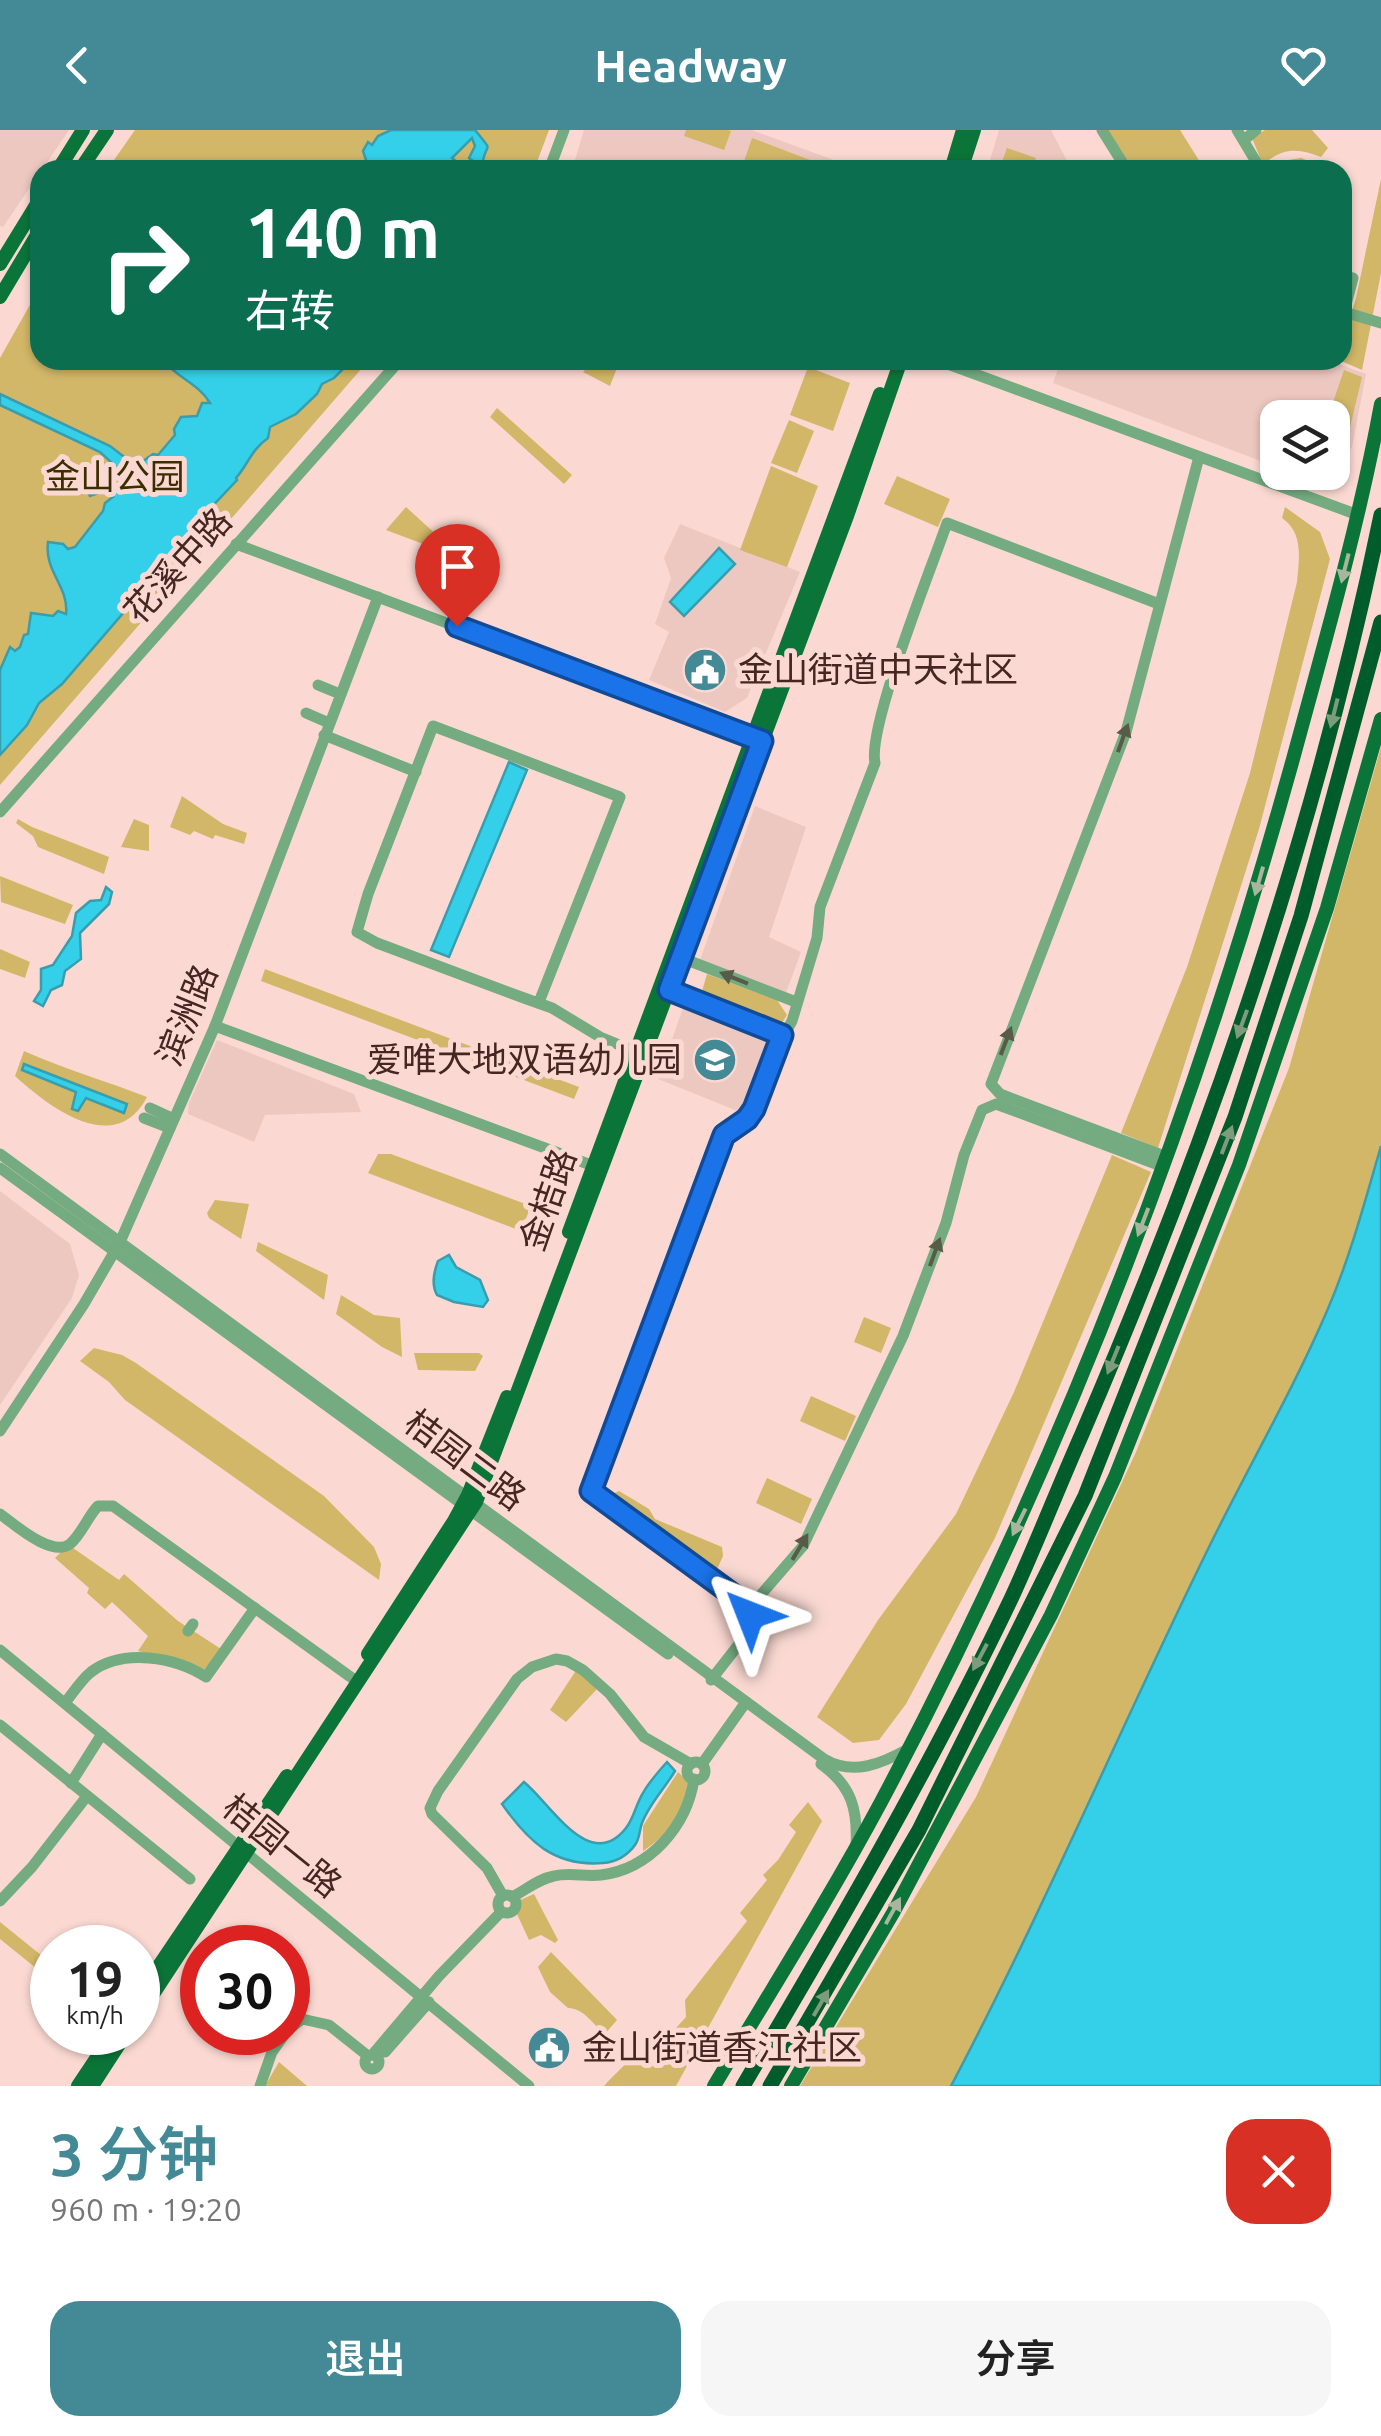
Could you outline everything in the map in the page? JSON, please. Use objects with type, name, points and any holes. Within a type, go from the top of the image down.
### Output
[{"type":"highway","points":[[742,2086],[905,1801],[1010,1599],[1186,1182],[1263,966],[1333,720],[1381,516]]},
{"type":"highway","points":[[770,2086],[919,1830],[1085,1496],[1235,1116],[1301,916],[1381,622]]},
{"type":"main road","points":[[64,160],[83,130]]},
{"type":"main road","points":[[87,160],[107,130]]},
{"type":"main road","points":[[955,160],[964,130]]},
{"type":"main road","points":[[965,160],[974,130]]},
{"type":"main road","points":[[0,264],[30,216]]},
{"type":"main road","points":[[0,297],[30,247]]},
{"type":"main road","name":"金桔路","points":[[160,1966],[242,1850],[470,1503],[757,739],[887,370]]},
{"type":"main road","points":[[757,739],[897,370]]},
{"type":"main road","points":[[714,2086],[856,1847],[908,1750],[1039,1478],[1102,1328],[1165,1162],[1255,896],[1358,516],[1381,404]]},
{"type":"main road","points":[[791,2086],[893,1913],[1051,1616],[1115,1477],[1240,1165],[1327,908],[1381,719]]},
{"type":"main road","points":[[160,1982],[470,1503]]},
{"type":"main road","points":[[78,2086],[99,2055]]},
{"type":"main road","points":[[92,2086],[113,2055]]},
{"type":"street","points":[[553,160],[564,130]]},
{"type":"street","points":[[1102,130],[1122,160]]},
{"type":"street","points":[[1255,160],[1240,135],[1256,130]]},
{"type":"street","points":[[1352,314],[1381,323]]},
{"type":"street","name":"花溪中路","points":[[0,812],[391,370]]},
{"type":"street","points":[[964,370],[1358,516]]},
{"type":"street","points":[[1165,1162],[1000,1094],[991,1084],[1126,732],[1200,457]]},
{"type":"street","points":[[751,1608],[591,1491],[724,1135],[754,1109],[782,1035],[792,1022],[817,938],[820,907],[875,763],[874,740],[890,685],[947,523],[1159,604]]},
{"type":"street","points":[[236,544],[757,739]]},
{"type":"street","name":"滨洲路","points":[[0,1431],[117,1247],[215,1026],[378,597]]},
{"type":"street","points":[[318,685],[340,694]]},
{"type":"street","points":[[306,713],[326,729],[416,772]]},
{"type":"street","points":[[539,1002],[620,797],[434,726],[357,932],[377,943],[539,1002],[600,1038],[640,1054]]},
{"type":"street","points":[[676,956],[796,1002]]},
{"type":"street","points":[[664,988],[782,1035]]},
{"type":"street","points":[[215,1026],[597,1167]]},
{"type":"street","points":[[711,1681],[743,1639],[751,1608],[802,1546],[903,1336],[982,1110],[996,1104],[1165,1162]]},
{"type":"street","points":[[147,1113],[172,1124]]},
{"type":"street","name":"桔园二路","points":[[0,1154],[117,1247]]},
{"type":"street","name":"桔园二路","points":[[0,1168],[117,1247],[470,1503],[844,1783],[856,1811],[856,1847]]},
{"type":"street","points":[[0,1514],[39,1541],[62,1547],[70,1544],[95,1508],[107,1504],[352,1678]]},
{"type":"street","points":[[65,1704],[91,1672],[128,1658],[150,1658],[190,1668],[206,1677],[256,1608]]},
{"type":"street","name":"桔园一路","points":[[0,1650],[529,2086]]},
{"type":"street","points":[[508,1897],[487,1868],[430,1808],[485,1722],[525,1671],[556,1659],[573,1664],[601,1685],[644,1737],[696,1764]]},
{"type":"street","points":[[310,2019],[322,2021],[373,2056],[501,1912],[498,1903],[551,1876],[607,1874],[646,1857],[676,1827],[688,1802],[694,1779],[687,1771],[744,1705]]},
{"type":"street","name":"桔园二路","points":[[744,1705],[840,1766],[872,1766],[908,1750]]},
{"type":"street","points":[[0,1725],[190,1880]]},
{"type":"street","points":[[0,1901],[32,1867],[105,1736]]},
{"type":"street","points":[[260,2086],[271,2055]]},
{"type":"shaded area","points":[[0,130],[69,130],[49,160],[30,160],[30,187],[0,226]]},
{"type":"shaded area","points":[[584,130],[752,130],[834,160],[575,160]]},
{"type":"shaded area","points":[[999,130],[1051,130],[1067,160],[990,160]]},
{"type":"shaded area","points":[[1352,369],[1366,374],[1350,450],[1350,400],[1260,400],[1260,461],[1053,383],[1058,370]]},
{"type":"shaded area","points":[[680,524],[800,572],[747,698],[725,712],[649,680],[669,632],[655,624],[671,578],[664,558]]},
{"type":"shaded area","points":[[755,806],[806,827],[769,937],[801,952],[786,993],[700,960]]},
{"type":"shaded area","name":"爱唯大地双语幼儿园","points":[[683,1008],[772,1041],[745,1114],[658,1079]]},
{"type":"shaded area","points":[[217,1040],[354,1094],[361,1112],[265,1115],[254,1142],[188,1114],[189,1103]]},
{"type":"shaded area","points":[[0,1191],[70,1244],[79,1275],[72,1298],[0,1405]]},
{"type":"green space","points":[[135,130],[549,130],[538,160],[114,160]]},
{"type":"green space","points":[[686,130],[731,131],[724,150],[684,136]]},
{"type":"green space","points":[[1106,130],[1180,130],[1199,160],[1126,160]]},
{"type":"green space","points":[[1265,130],[1312,130],[1328,148],[1321,157],[1298,151],[1261,160],[1252,138]]},
{"type":"green space","points":[[752,138],[810,160],[744,160]]},
{"type":"green space","points":[[1007,148],[1036,158],[1035,160],[1003,160]]},
{"type":"green space","points":[[1381,179],[1381,273],[1362,370],[1352,366],[1352,311]]},
{"type":"green space","name":"金山公园","points":[[30,305],[30,370],[360,370],[0,785],[0,358]]},
{"type":"green space","points":[[585,370],[616,370],[610,386]]},
{"type":"green space","points":[[807,370],[850,383],[833,431],[790,415]]},
{"type":"green space","points":[[1344,370],[1362,377],[1350,427],[1350,400],[1334,400]]},
{"type":"green space","points":[[497,408],[572,475],[564,484],[490,417]]},
{"type":"green space","points":[[789,420],[814,431],[797,473],[771,463]]},
{"type":"green space","points":[[771,466],[818,486],[787,567],[740,550]]},
{"type":"green space","points":[[897,476],[950,499],[938,527],[884,504]]},
{"type":"green space","points":[[406,507],[463,559],[386,530]]},
{"type":"green space","points":[[1285,507],[1320,532],[1330,559],[1259,829],[1158,1148],[1121,1133],[1187,967],[1250,773],[1297,582],[1299,547],[1294,531],[1282,518]]},
{"type":"green space","points":[[1381,747],[1381,1174],[1332,1317],[962,2086],[800,2086],[976,1797],[1136,1452],[1289,1068]]},
{"type":"green space","points":[[182,796],[223,824],[247,833],[244,844],[194,831],[190,835],[170,827]]},
{"type":"green space","points":[[18,819],[109,857],[104,874],[38,847],[33,836],[16,823]]},
{"type":"green space","points":[[134,819],[149,825],[149,851],[121,847]]},
{"type":"green space","points":[[0,876],[73,905],[65,924],[1,902]]},
{"type":"green space","points":[[0,949],[30,962],[25,978],[0,969]]},
{"type":"green space","points":[[265,969],[579,1087],[574,1099],[261,981]]},
{"type":"green space","points":[[707,974],[777,1000],[787,1015],[782,1023],[772,1025],[700,998]]},
{"type":"green space","points":[[24,1051],[147,1097],[134,1115],[118,1124],[82,1121],[45,1101],[15,1076]]},
{"type":"green space","points":[[378,1154],[391,1154],[531,1206],[521,1231],[368,1173]]},
{"type":"green space","points":[[1112,1155],[1151,1172],[995,1538],[906,1704],[879,1740],[853,1743],[817,1717],[878,1620],[956,1514],[1014,1392]]},
{"type":"green space","points":[[215,1200],[249,1204],[241,1239],[209,1218],[207,1213]]},
{"type":"green space","points":[[258,1242],[328,1275],[324,1300],[256,1251]]},
{"type":"green space","points":[[341,1295],[374,1315],[400,1318],[402,1357],[336,1314]]},
{"type":"green space","points":[[864,1317],[891,1328],[881,1353],[854,1342]]},
{"type":"green space","points":[[94,1348],[136,1363],[324,1496],[374,1547],[381,1564],[379,1580],[125,1400],[109,1382],[80,1361]]},
{"type":"green space","points":[[414,1353],[483,1356],[475,1371],[418,1370]]},
{"type":"green space","points":[[811,1396],[856,1416],[845,1441],[800,1421]]},
{"type":"green space","points":[[767,1478],[812,1499],[801,1524],[756,1503]]},
{"type":"green space","points":[[619,1491],[649,1509],[655,1519],[722,1547],[723,1556],[714,1576],[705,1569],[707,1561],[613,1499],[612,1494]]},
{"type":"green space","points":[[73,1548],[119,1580],[124,1574],[178,1621],[221,1649],[204,1670],[138,1651],[148,1636],[112,1602],[105,1609],[87,1593],[89,1588],[55,1558]]},
{"type":"green space","points":[[577,1669],[598,1688],[566,1722],[550,1710]]},
{"type":"green space","points":[[678,1772],[688,1781],[680,1811],[668,1830],[643,1851],[643,1826]]},
{"type":"green space","points":[[808,1802],[822,1821],[676,2086],[604,2086],[644,2039],[675,2029],[686,2017],[685,2000],[747,1921],[740,1913],[767,1880],[763,1875],[796,1832],[789,1825]]},
{"type":"green space","points":[[534,1894],[558,1940],[555,1943],[541,1935],[529,1940],[516,1912],[518,1901]]},
{"type":"green space","points":[[0,1922],[30,1946],[30,1963],[0,1939]]},
{"type":"green space","points":[[551,1952],[617,2020],[604,2035],[583,2014],[568,2008],[550,1992],[538,1967]]},
{"type":"green space","points":[[279,2062],[307,2086],[265,2086]]},
{"type":"water","points":[[391,130],[475,130],[487,146],[484,160],[469,158],[475,146],[472,138],[452,158],[454,160],[366,160],[363,151]]},
{"type":"water","points":[[342,370],[322,384],[296,414],[270,427],[268,438],[237,480],[189,531],[164,565],[164,574],[156,575],[62,684],[39,703],[27,725],[0,755],[0,670],[10,647],[15,651],[20,647],[28,634],[31,613],[66,614],[48,542],[63,544],[68,549],[75,547],[113,497],[104,491],[90,496],[86,488],[95,488],[98,478],[121,489],[119,476],[123,473],[100,452],[0,405],[0,394],[110,446],[136,466],[153,454],[158,455],[175,435],[181,417],[197,416],[202,403],[210,403],[174,371]]},
{"type":"water","points":[[719,548],[735,564],[684,616],[670,602]]},
{"type":"water","points":[[509,762],[527,770],[449,957],[431,950]]},
{"type":"water","points":[[106,887],[112,892],[109,904],[80,933],[81,959],[65,971],[62,985],[51,990],[43,1006],[34,1001],[41,990],[41,969],[53,965],[72,936],[76,913],[90,901],[101,900]]},
{"type":"water","points":[[24,1064],[127,1104],[124,1113],[86,1098],[78,1111],[72,1109],[76,1092],[22,1070]]},
{"type":"water","points":[[1381,1146],[1381,2086],[951,2086],[1019,1951],[1212,1541],[1314,1340],[1343,1271]]},
{"type":"water","points":[[449,1255],[456,1267],[480,1280],[488,1300],[483,1307],[437,1295],[434,1282],[438,1261]]},
{"type":"water","points":[[667,1762],[675,1771],[645,1816],[637,1842],[625,1855],[612,1861],[586,1863],[556,1856],[532,1840],[502,1804],[524,1782],[585,1839],[599,1843],[612,1840],[626,1828],[645,1789]]},
{"type":"place","name":"金山街道中天社区","points":[[705,670]]},
{"type":"place","name":"爱唯大地双语幼儿园","points":[[715,1060]]},
{"type":"place","name":"金山街道香江社区","points":[[549,2048]]},
{"type":"route","points":[[457,626],[762,741],[669,990],[782,1035],[754,1109],[724,1135],[591,1491],[751,1608],[750,1615]]}]
